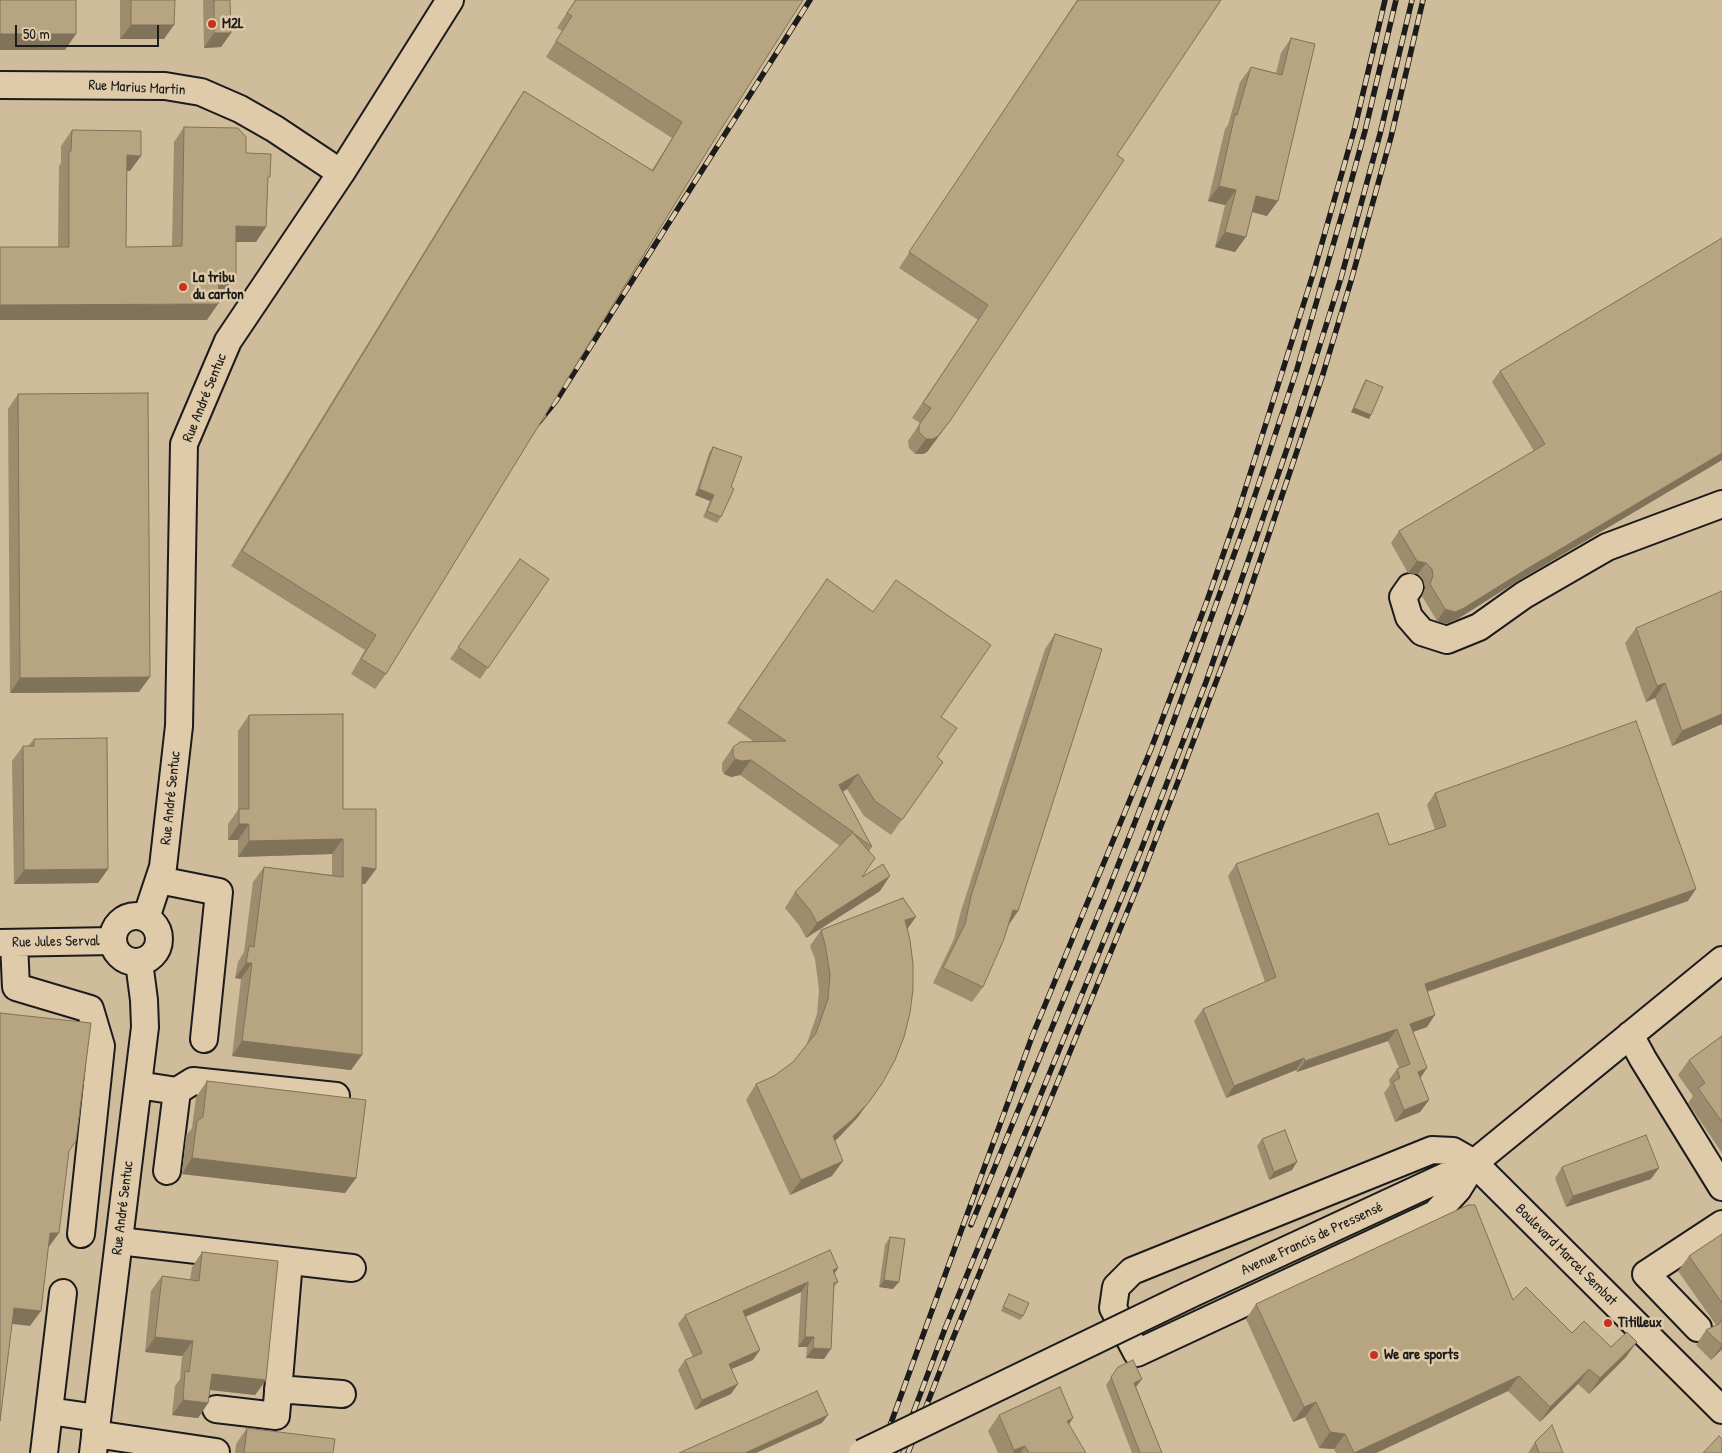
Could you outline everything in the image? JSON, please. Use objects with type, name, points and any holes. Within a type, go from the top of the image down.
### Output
[{"type":"street","name":"Rue André Sentuc","points":[[146,918],[163,867],[179,726],[184,444],[228,341],[341,173],[450,0]]},
{"type":"street","name":"Rue Marius Martin","points":[[0,85],[165,86],[201,92],[240,109],[275,129],[341,173]]},
{"type":"street","points":[[1410,587],[1403,597],[1409,617],[1422,632],[1447,640],[1479,627],[1524,596],[1607,547],[1722,504]]},
{"type":"street","points":[[158,880],[219,892],[204,1039]]},
{"type":"street","points":[[140,916],[146,918],[157,928],[159,943],[152,956],[139,962],[124,959],[114,948],[112,941],[116,928],[126,918],[140,916]]},
{"type":"street","name":"Rue Jules Serval","points":[[7,943],[112,941]]},
{"type":"street","points":[[7,943],[8,989],[90,1009],[101,1046],[81,1234]]},
{"type":"street","name":"Avenue Francis de Pressensé","points":[[862,1453],[1189,1295],[1407,1196],[1474,1163],[1722,960]]},
{"type":"street","name":"Rue André Sentuc","points":[[95,1435],[145,1027],[139,962]]},
{"type":"street","points":[[1630,1035],[1643,1060],[1722,1187]]},
{"type":"street","points":[[138,1085],[177,1091],[193,1081],[336,1096]]},
{"type":"street","points":[[167,1171],[177,1091]]},
{"type":"street","name":"Boulevard Marcel Sembat","points":[[1474,1163],[1458,1189],[1435,1214],[1137,1353],[1113,1308],[1116,1287],[1132,1271],[1432,1150],[1453,1151],[1474,1163],[1722,1410]]},
{"type":"street","points":[[84,1207],[122,1211]]},
{"type":"street","points":[[1698,1328],[1646,1274],[1722,1224]]},
{"type":"street","points":[[119,1241],[352,1268]]},
{"type":"street","points":[[216,1409],[276,1416],[289,1261]]},
{"type":"street","points":[[44,1453],[63,1293]]},
{"type":"street","points":[[278,1389],[342,1394]]},
{"type":"street","points":[[50,1411],[95,1435],[139,1447],[216,1452]]},
{"type":"shaded area","points":[[0,0],[1722,0],[1722,1453],[0,1453]]},
{"type":"building","points":[[0,0],[76,0],[76,34],[0,34]]},
{"type":"building","points":[[131,0],[175,0],[174,25],[131,25]]},
{"type":"building","points":[[214,0],[230,0],[231,33],[214,33]]},
{"type":"building","points":[[576,0],[803,0],[713,142],[386,674],[361,659],[376,635],[242,551],[524,91],[653,171],[682,122],[556,41],[572,16],[567,13]]},
{"type":"building","points":[[1078,0],[1221,0],[1117,155],[1124,160],[950,421],[938,436],[933,439],[926,439],[919,432],[919,425],[931,408],[923,403],[988,305],[909,252]]},
{"type":"building","points":[[1291,38],[1315,44],[1278,201],[1256,196],[1246,237],[1225,232],[1236,190],[1219,186],[1235,114],[1237,115],[1251,67],[1282,75]]},
{"type":"building","points":[[184,127],[238,128],[246,137],[246,153],[271,154],[266,227],[236,226],[236,275],[219,275],[218,304],[0,305],[0,247],[69,247],[69,151],[71,151],[72,130],[141,131],[141,156],[127,155],[126,247],[182,246]]},
{"type":"building","points":[[1722,238],[1722,453],[1464,608],[1455,612],[1445,609],[1430,584],[1433,576],[1432,569],[1426,563],[1417,561],[1399,531],[1545,444],[1500,371]]},
{"type":"building","points":[[1366,380],[1383,387],[1371,415],[1354,408]]},
{"type":"building","points":[[148,393],[150,677],[20,678],[18,394]]},
{"type":"building","points":[[713,447],[742,457],[731,487],[734,489],[721,517],[707,511],[714,495],[699,489]]},
{"type":"building","points":[[520,559],[549,579],[488,668],[458,647]]},
{"type":"building","points":[[827,579],[873,612],[896,580],[991,645],[941,717],[957,728],[937,757],[943,762],[902,820],[875,801],[858,774],[839,785],[872,847],[853,833],[875,858],[862,877],[883,864],[890,876],[817,923],[810,910],[795,892],[853,832],[751,760],[742,761],[735,759],[733,747],[740,742],[786,741],[738,708]]},
{"type":"building","points":[[1722,591],[1722,714],[1682,731],[1665,683],[1657,686],[1636,628]]},
{"type":"building","points":[[1055,634],[1102,649],[1018,911],[1013,910],[1004,939],[983,987],[943,968],[965,924],[971,896]]},
{"type":"building","points":[[343,714],[343,809],[376,809],[376,869],[362,867],[362,1055],[242,1041],[252,963],[246,963],[249,946],[254,947],[264,867],[343,877],[343,839],[249,841],[249,824],[239,824],[239,809],[249,809],[249,715]]},
{"type":"building","points":[[1636,721],[1696,889],[1425,984],[1435,1015],[1410,1024],[1427,1068],[1418,1072],[1429,1100],[1404,1110],[1393,1082],[1400,1078],[1397,1069],[1410,1064],[1397,1029],[1305,1061],[1304,1058],[1234,1086],[1203,1009],[1276,977],[1236,864],[1378,813],[1389,845],[1446,826],[1435,793]]},
{"type":"building","points":[[107,738],[108,869],[24,870],[23,746],[34,746],[34,739]]},
{"type":"building","points":[[903,898],[916,917],[905,920],[913,964],[913,989],[904,1037],[895,1060],[869,1102],[833,1136],[843,1161],[801,1180],[756,1084],[774,1076],[793,1062],[816,1033],[828,999],[830,974],[821,930]]},
{"type":"building","points":[[0,1013],[91,1023],[76,1141],[69,1151],[59,1233],[50,1233],[41,1311],[14,1308],[0,1421]]},
{"type":"building","points":[[1722,1036],[1722,1122],[1698,1088],[1705,1083],[1689,1060]]},
{"type":"building","points":[[207,1081],[366,1100],[356,1178],[192,1158],[197,1121],[203,1117]]},
{"type":"building","points":[[1285,1130],[1297,1162],[1274,1172],[1262,1139]]},
{"type":"building","points":[[1646,1135],[1659,1168],[1573,1196],[1562,1167]]},
{"type":"building","name":"We are sports","points":[[1468,1205],[1475,1205],[1513,1300],[1526,1287],[1572,1333],[1584,1321],[1611,1347],[1627,1332],[1637,1342],[1600,1378],[1589,1369],[1550,1407],[1519,1376],[1354,1453],[1345,1434],[1330,1432],[1316,1402],[1304,1407],[1256,1304]]},
{"type":"building","points":[[1722,1234],[1722,1303],[1689,1256]]},
{"type":"building","points":[[890,1237],[905,1239],[899,1282],[884,1280]]},
{"type":"building","points":[[830,1250],[838,1268],[833,1270],[838,1282],[834,1283],[831,1349],[813,1348],[814,1337],[805,1337],[808,1282],[743,1311],[760,1350],[729,1364],[738,1384],[702,1400],[685,1360],[702,1353],[685,1315]]},
{"type":"building","points":[[202,1252],[278,1261],[266,1380],[212,1374],[208,1403],[183,1400],[185,1371],[189,1372],[193,1341],[155,1337],[162,1276],[199,1281]]},
{"type":"building","points":[[1009,1294],[1029,1303],[1023,1316],[1003,1307]]},
{"type":"building","points":[[1722,1319],[1722,1345],[1706,1330],[1719,1324]]},
{"type":"building","points":[[1133,1360],[1142,1379],[1134,1383],[1162,1453],[1140,1453],[1111,1377],[1118,1367]]},
{"type":"building","points":[[1060,1387],[1073,1418],[1067,1421],[1086,1453],[1029,1453],[1025,1446],[1014,1450],[999,1415]]},
{"type":"building","points":[[817,1391],[828,1415],[745,1453],[679,1453]]},
{"type":"building","points":[[1552,1425],[1563,1453],[1539,1453],[1535,1442]]},
{"type":"building","points":[[247,1428],[335,1439],[333,1453],[244,1453]]},
{"type":"building","points":[[1719,1436],[1722,1439],[1722,1453],[1703,1453]]},
{"type":"railway","points":[[538,423],[556,401],[810,0]]},
{"type":"railway","points":[[880,1453],[1033,1034],[1151,749],[1207,601],[1238,512],[1314,271],[1355,127],[1385,0]]},
{"type":"railway","points":[[971,1225],[1106,896],[1162,753],[1248,516],[1297,369],[1345,204],[1365,131],[1396,0]]},
{"type":"railway","points":[[898,1453],[946,1326],[1141,850],[1206,682],[1288,446],[1341,278],[1380,134],[1412,0]]},
{"type":"railway","points":[[908,1453],[1141,878],[1242,614],[1323,374],[1351,281],[1391,137],[1423,0]]},
{"type":"place","name":"M2L","points":[[212,24]]},
{"type":"place","name":"La tribu du carton","points":[[183,287]]},
{"type":"place","name":"Titilleux","points":[[1608,1323]]},
{"type":"place","name":"We are sports","points":[[1374,1355]]}]
